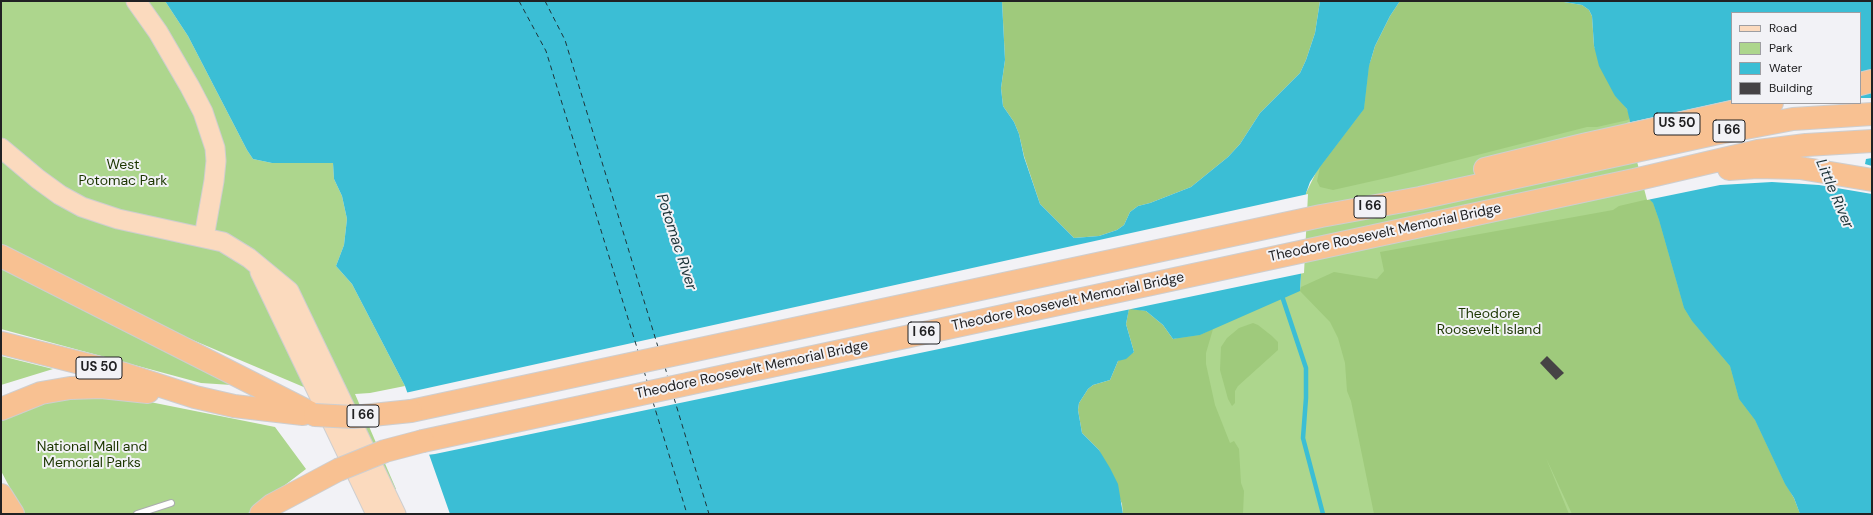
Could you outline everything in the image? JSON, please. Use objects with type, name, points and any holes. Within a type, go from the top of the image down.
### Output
[{"type":"highway","points":[[1861,84],[1872,81]]},
{"type":"highway","name":"Theodore Roosevelt Memorial Bridge","points":[[1321,216],[1417,187],[1556,151],[1768,104]]},
{"type":"highway","name":"Theodore Roosevelt Memorial Bridge","points":[[195,397],[254,410],[315,415],[376,416],[423,409],[1321,216],[1420,198],[1741,128],[1819,116],[1872,114]]},
{"type":"highway","name":"Theodore Roosevelt Memorial Bridge","points":[[261,514],[272,506],[329,475],[385,451],[423,441],[1758,152],[1806,145],[1872,141]]},
{"type":"highway","name":"Theodore Roosevelt Memorial Bridge","points":[[1634,180],[1696,171],[1779,167],[1827,172],[1872,180]]},
{"type":"highway","points":[[1,256],[315,415]]},
{"type":"highway","name":"US 50","points":[[1,344],[124,374],[195,397]]},
{"type":"highway","name":"I 66","points":[[1,409],[42,393],[85,387],[195,397]]},
{"type":"highway","name":"I 66","points":[[285,514],[329,475]]},
{"type":"highway","points":[[1,494],[13,514]]},
{"type":"main road","points":[[136,1],[161,38],[190,87],[203,112],[215,148],[216,161],[214,181],[204,237]]},
{"type":"main road","points":[[1,148],[38,180],[82,207],[124,221],[204,237],[232,247],[257,265],[289,292],[396,514]]},
{"type":"main road","points":[[257,265],[376,514]]},
{"type":"lane","points":[[137,514],[172,503]]},
{"type":"green space","name":"West Potomac Park","points":[[1,1],[165,1],[188,36],[253,159],[272,163],[333,163],[334,179],[342,196],[347,219],[344,245],[336,266],[352,284],[405,386],[370,393],[355,394],[396,489],[361,498],[306,388],[136,316],[1,248]]},
{"type":"green space","points":[[1002,1],[1320,1],[1315,33],[1300,73],[1260,113],[1240,144],[1228,157],[1191,187],[1150,203],[1138,206],[1130,212],[1124,225],[1117,230],[1099,236],[1074,238],[1040,204],[1024,156],[1019,134],[1014,122],[1003,106],[1001,88],[1005,60]]},
{"type":"green space","name":"Theodore Roosevelt Island","points":[[1400,1],[1558,1],[1627,109],[1800,514],[1123,514],[1118,361],[1300,290],[1306,193]]},
{"type":"green space","points":[[1400,1],[1558,1],[1582,5],[1589,10],[1592,16],[1594,46],[1615,96],[1627,109],[1630,117],[1628,120],[1597,127],[1587,127],[1391,177],[1333,190],[1320,187],[1317,181],[1320,167],[1364,109],[1369,66],[1375,46],[1390,16]]},
{"type":"green space","points":[[1649,199],[1653,203],[1659,220],[1684,308],[1692,321],[1730,366],[1739,399],[1755,420],[1785,484],[1794,498],[1800,514],[1572,514],[1546,458],[1569,514],[1374,514],[1351,401],[1347,391],[1345,363],[1338,338],[1330,322],[1300,291],[1301,287],[1334,272],[1377,279],[1384,271],[1380,252],[1613,210],[1619,206]]},
{"type":"green space","points":[[1,262],[247,386],[201,383],[1,329]]},
{"type":"green space","points":[[1129,308],[1146,311],[1163,325],[1173,339],[1200,335],[1213,329],[1206,353],[1206,364],[1215,405],[1230,443],[1234,441],[1239,449],[1241,483],[1244,491],[1243,514],[1123,514],[1122,504],[1099,450],[1082,433],[1078,410],[1079,403],[1088,389],[1093,385],[1110,380],[1118,361],[1134,352],[1126,324]]},
{"type":"green space","points":[[1253,323],[1258,325],[1278,342],[1278,350],[1238,386],[1235,391],[1235,403],[1232,406],[1228,399],[1220,370],[1221,347],[1227,338],[1239,328]]},
{"type":"green space","points":[[1,356],[53,369],[1,385]]},
{"type":"green space","name":"National Mall and Memorial Parks","points":[[62,395],[125,397],[275,427],[306,469],[247,514],[24,514],[1,471],[1,420],[22,407]]},
{"type":"water","name":"Potomac River","points":[[165,1],[1002,1],[1005,60],[1001,88],[1003,106],[1014,122],[1019,134],[1024,157],[1040,204],[1074,238],[1099,236],[1117,230],[1124,225],[1130,212],[1138,206],[1150,203],[1191,187],[1228,157],[1240,144],[1260,113],[1300,73],[1315,33],[1320,1],[1400,1],[1390,16],[1375,46],[1369,66],[1364,109],[1320,167],[1310,182],[1306,193],[1300,291],[1200,335],[1173,339],[1163,325],[1146,311],[1129,309],[1126,324],[1134,352],[1126,359],[1118,361],[1110,380],[1093,385],[1088,389],[1079,403],[1078,410],[1082,433],[1099,450],[1118,484],[1123,514],[450,514],[405,386],[352,284],[336,266],[344,245],[347,219],[342,196],[334,179],[333,163],[272,163],[253,159],[188,36]]},
{"type":"water","name":"Little River","points":[[1558,1],[1872,1],[1872,514],[1800,514],[1794,498],[1785,484],[1755,420],[1739,399],[1730,366],[1692,321],[1684,308],[1659,220],[1653,203],[1649,199],[1627,109],[1615,96],[1599,66],[1594,46],[1592,16],[1589,10],[1582,5]]},
{"type":"pier","points":[[1861,98],[1872,98],[1872,158],[1866,159],[1865,164],[1872,166],[1872,194],[1819,185],[1772,182],[1720,185],[1647,200],[1627,123],[1731,100],[1731,104],[1861,104]]},
{"type":"pier","points":[[1308,194],[1304,273],[435,454],[427,455],[413,411],[405,393]]},
{"type":"building","points":[[1547,356],[1564,373],[1556,380],[1540,363]]},
{"type":"waterway","points":[[1281,293],[1306,368],[1306,398],[1303,438],[1323,514]]},
{"type":"ferry route","points":[[519,1],[546,51],[638,351]]},
{"type":"ferry route","points":[[545,1],[565,40],[658,347]]},
{"type":"ferry route","points":[[665,367],[668,378]]},
{"type":"ferry route","points":[[644,371],[647,381]]},
{"type":"ferry route","points":[[674,398],[709,514]]},
{"type":"ferry route","points":[[653,402],[687,514]]}]
